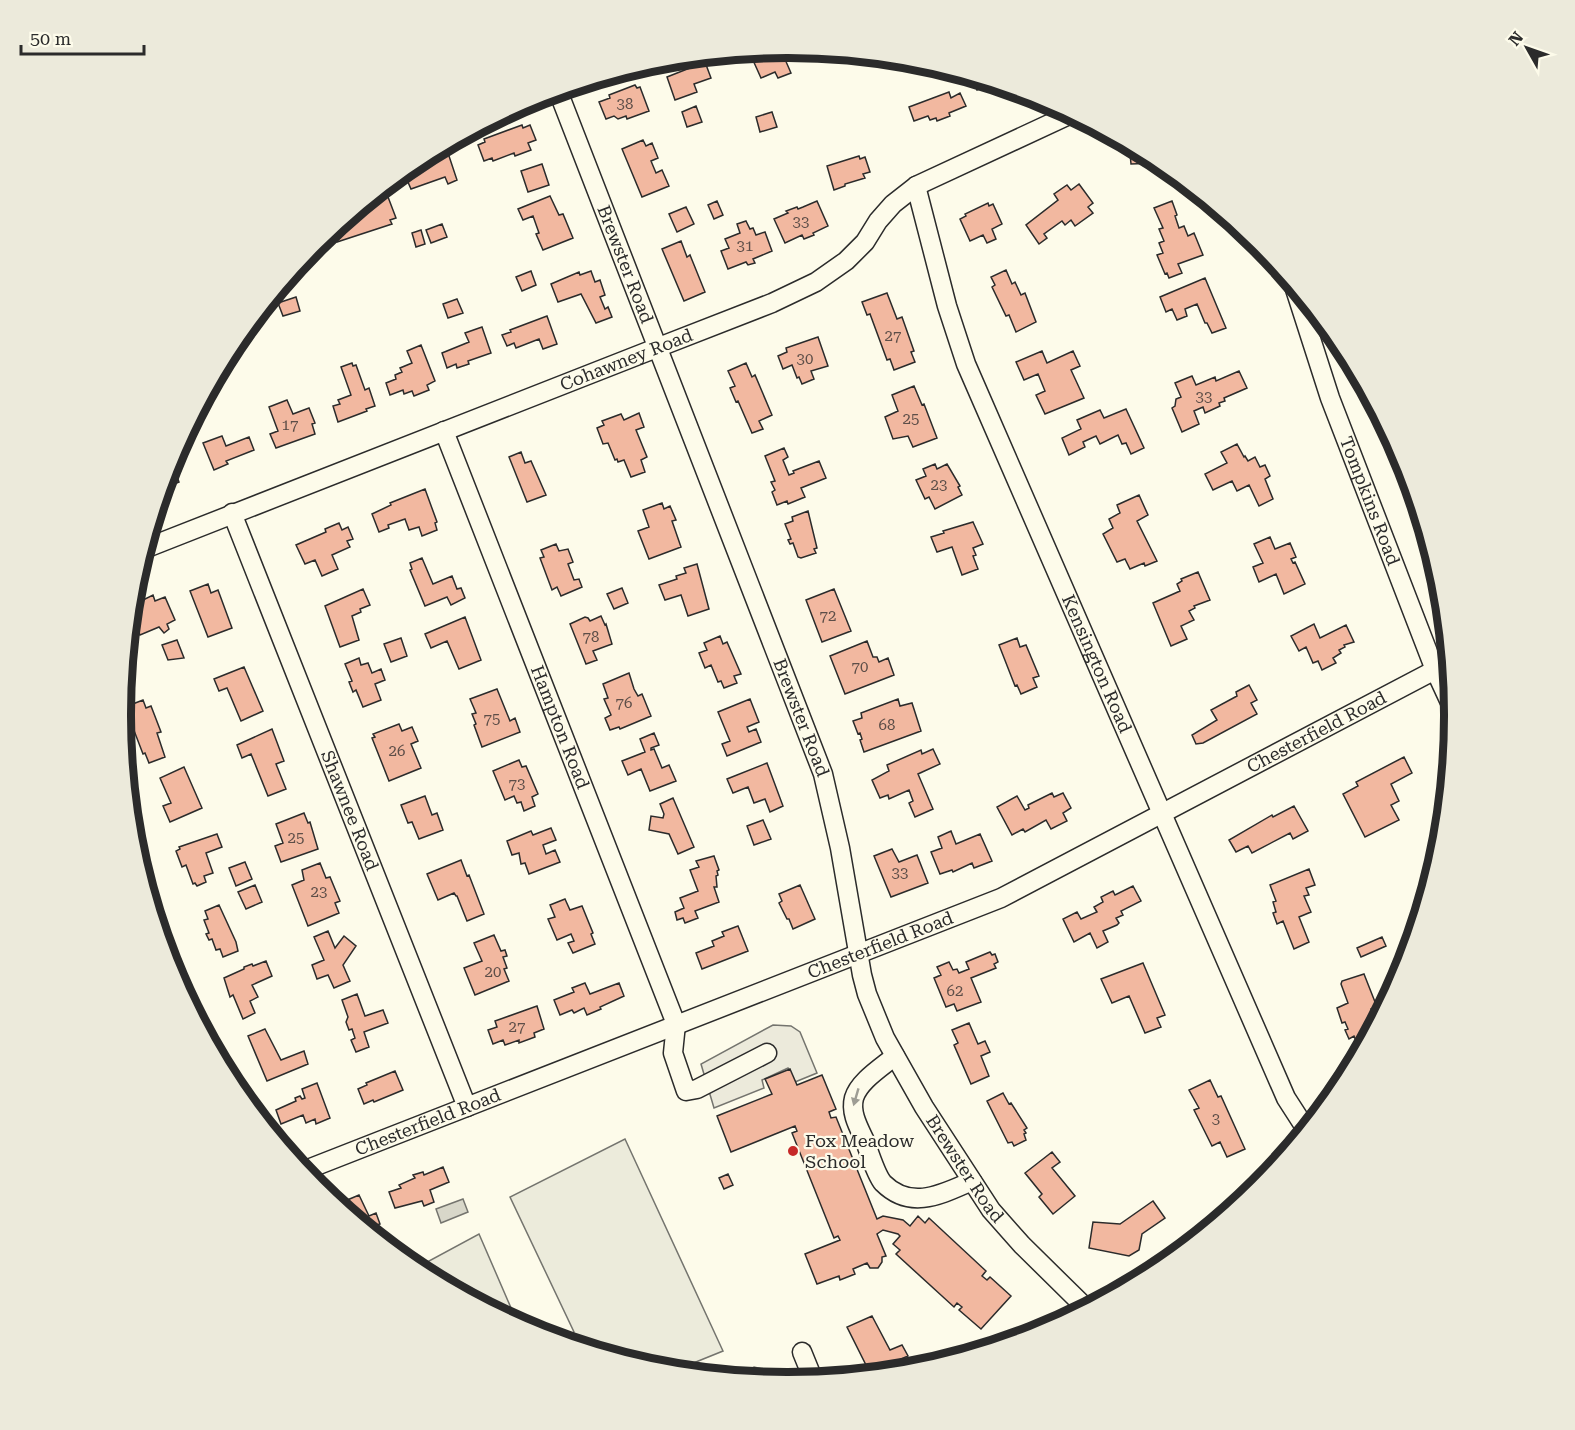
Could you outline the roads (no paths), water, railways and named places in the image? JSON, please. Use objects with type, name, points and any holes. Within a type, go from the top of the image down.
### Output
[{"type":"street","name":"Brewster Road","points":[[561,99],[823,774],[840,848],[867,994],[885,1038],[924,1107],[991,1210],[1022,1245],[1081,1303]]},
{"type":"street","name":"Cohawney Road","points":[[153,545],[772,303],[834,271],[865,242],[878,221],[893,204],[916,186],[1062,118]]},
{"type":"street","name":"Kensington Road","points":[[916,186],[947,306],[966,364],[1286,1098],[1302,1123]]},
{"type":"street","name":"Tompkins Road","points":[[1300,306],[1330,398],[1443,688]]},
{"type":"street","name":"Hampton Road","points":[[444,431],[676,1024]]},
{"type":"street","name":"Shawnee Road","points":[[232,513],[467,1107]]},
{"type":"street","name":"Chesterfield Road","points":[[312,1167],[1001,898],[1435,670]]},
{"type":"street","points":[[676,1024],[673,1053],[686,1091],[697,1089],[767,1053]]},
{"type":"street","points":[[895,1056],[858,1088],[854,1099],[853,1112],[882,1182],[899,1195],[933,1198],[972,1181]]},
{"type":"street","points":[[802,1353],[810,1371]]},
{"type":"place","name":"Fox Meadow School","points":[[793,1151]]}]
